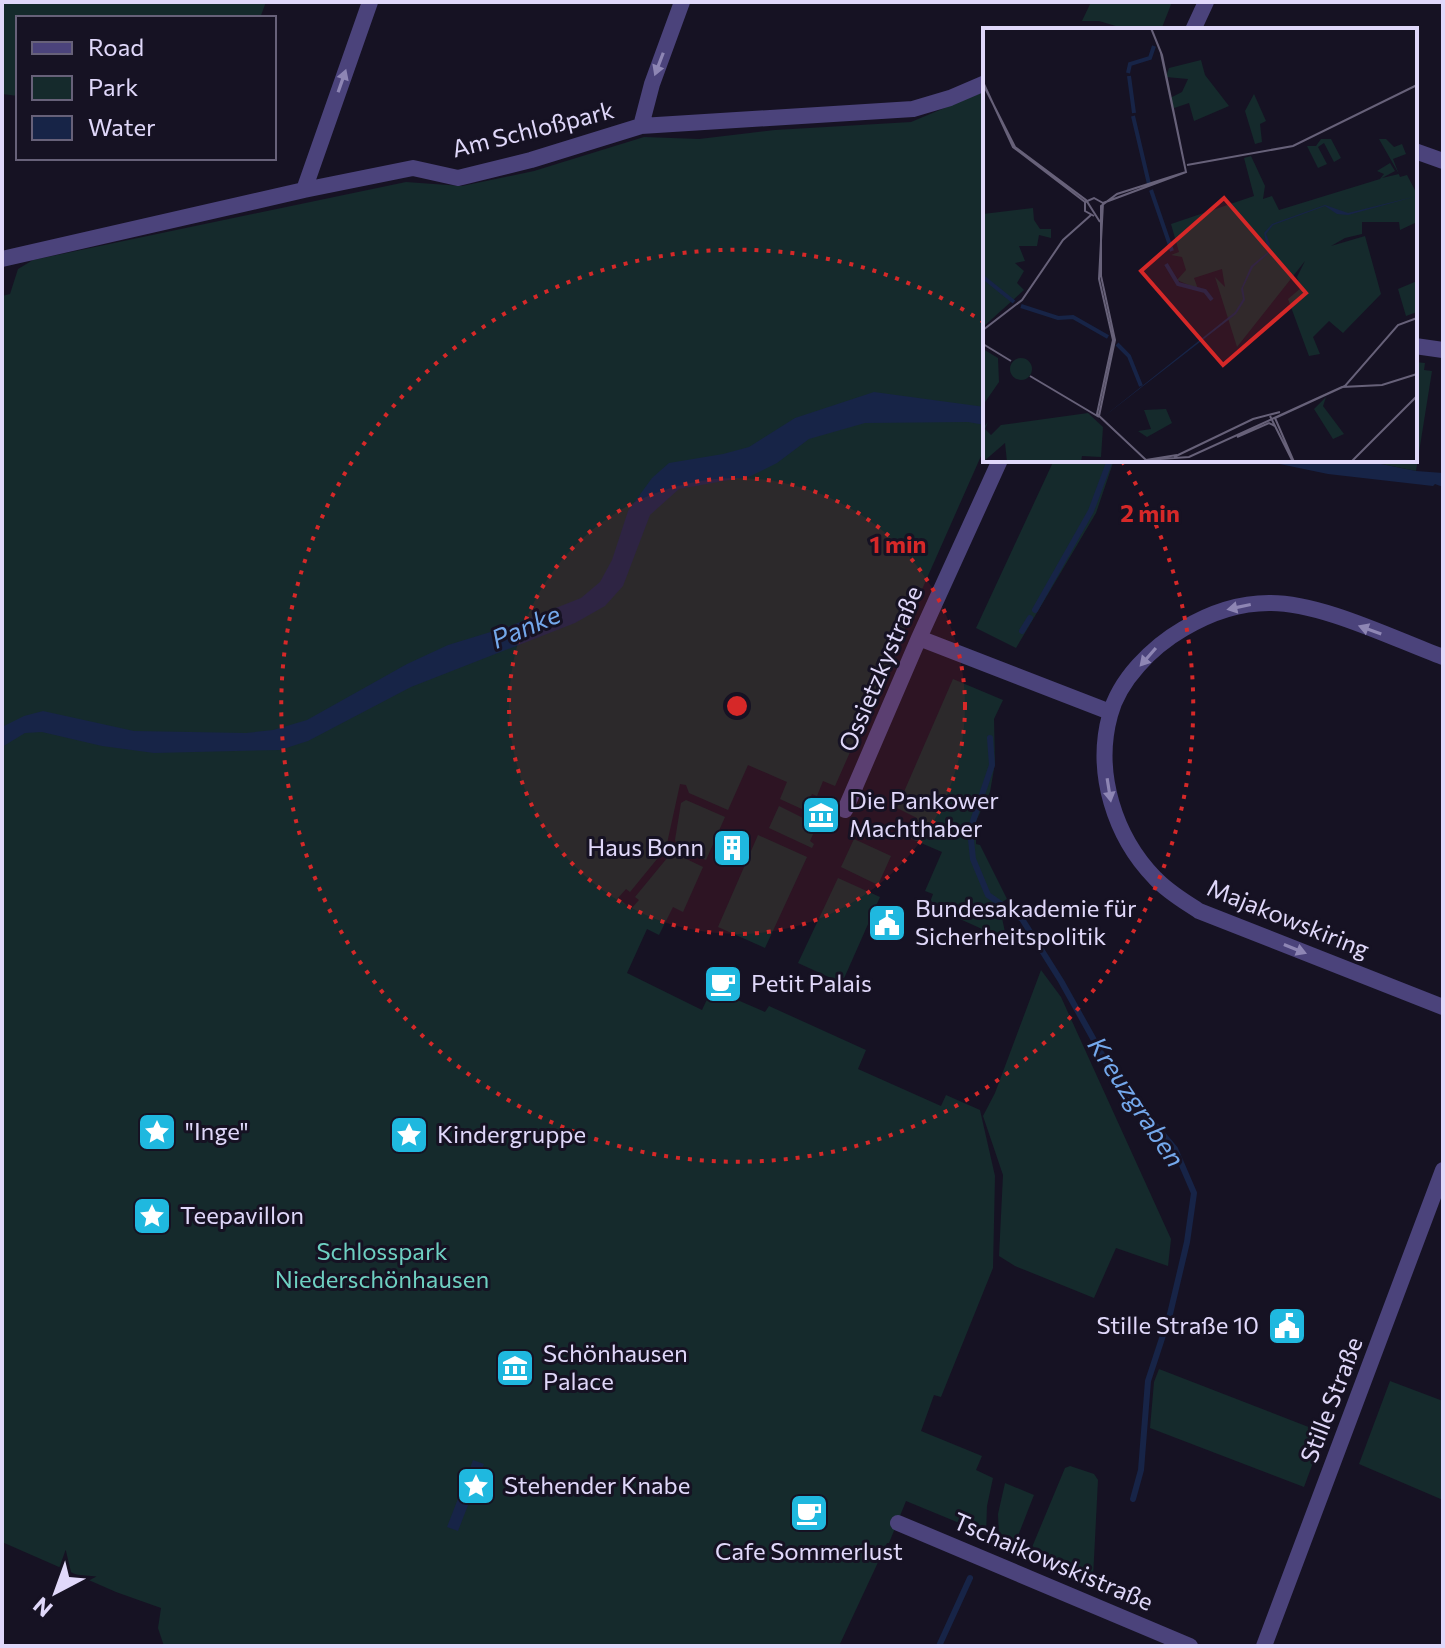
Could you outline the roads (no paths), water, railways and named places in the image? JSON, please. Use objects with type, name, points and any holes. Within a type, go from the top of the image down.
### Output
[{"type":"street","points":[[304,190],[370,2]]},
{"type":"street","points":[[641,126],[652,84],[682,2]]},
{"type":"street","points":[[1194,28],[1206,2]]},
{"type":"street","name":"Am Schloßpark","points":[[2,259],[413,168],[458,178],[531,160],[641,126],[913,109],[983,84]]},
{"type":"street","points":[[1417,152],[1443,161]]},
{"type":"street","points":[[1417,346],[1443,350]]},
{"type":"street","name":"Ossietzkystraße","points":[[845,810],[999,462]]},
{"type":"street","name":"Majakowskiring","points":[[1443,657],[1330,615],[1290,605],[1249,605],[1212,614],[1190,624],[1154,648],[1124,687],[1110,712],[1106,758],[1112,809],[1121,831],[1139,859],[1162,885],[1199,911],[1443,1007]]},
{"type":"street","points":[[919,638],[1110,712]]},
{"type":"street","name":"Stille Straße","points":[[1264,1646],[1443,1170]]},
{"type":"street","name":"Tschaikowskistraße","points":[[898,1523],[1190,1646]]},
{"type":"water","name":"Panke","points":[[874,392],[983,407],[983,425],[968,422],[865,423],[809,439],[777,463],[751,476],[679,489],[650,515],[623,586],[605,606],[575,623],[411,687],[308,741],[280,750],[154,753],[102,746],[42,732],[25,733],[2,747],[2,727],[43,711],[134,731],[246,733],[273,730],[307,720],[407,664],[448,645],[510,626],[581,598],[600,582],[612,560],[628,511],[652,478],[669,463],[749,447],[795,418]]},
{"type":"water","points":[[1271,462],[1371,462],[1443,473],[1443,487],[1435,484],[1328,474]]},
{"type":"water","points":[[473,1460],[484,1464],[458,1531],[447,1527]]},
{"type":"waterway","name":"Kreuzgraben","points":[[1035,610],[1091,511],[1109,462]]},
{"type":"waterway","name":"Kreuzgraben","points":[[1022,631],[1030,618]]},
{"type":"waterway","name":"Kreuzgraben","points":[[990,738],[992,765],[970,830],[973,859],[988,895],[1022,919],[1114,1076],[1175,1149],[1194,1193],[1187,1242],[1170,1314],[1148,1381],[1141,1470],[1133,1499]]},
{"type":"waterway","name":"Kreuzgraben","points":[[939,1646],[970,1578]]},
{"type":"place","name":"Die Pankower Machthaber","points":[[821,815]]},
{"type":"place","name":"Haus Bonn","points":[[732,848]]},
{"type":"place","name":"Bundesakademie für Sicherheitspolitik","points":[[887,923]]},
{"type":"place","name":"Petit Palais","points":[[723,984]]},
{"type":"place","name":"\"Inge\"","points":[[157,1132]]},
{"type":"place","name":"Kindergruppe","points":[[409,1135]]},
{"type":"place","name":"Teepavillon","points":[[152,1216]]},
{"type":"place","name":"Stille Straße 10","points":[[1287,1326]]},
{"type":"place","name":"Schönhausen Palace","points":[[515,1368]]},
{"type":"place","name":"Stehender Knabe","points":[[476,1486]]},
{"type":"place","name":"Cafe Sommerlust","points":[[809,1513]]},
{"type":"park label","name":"Schlosspark Niederschönhausen","points":[[382,1266]]}]
